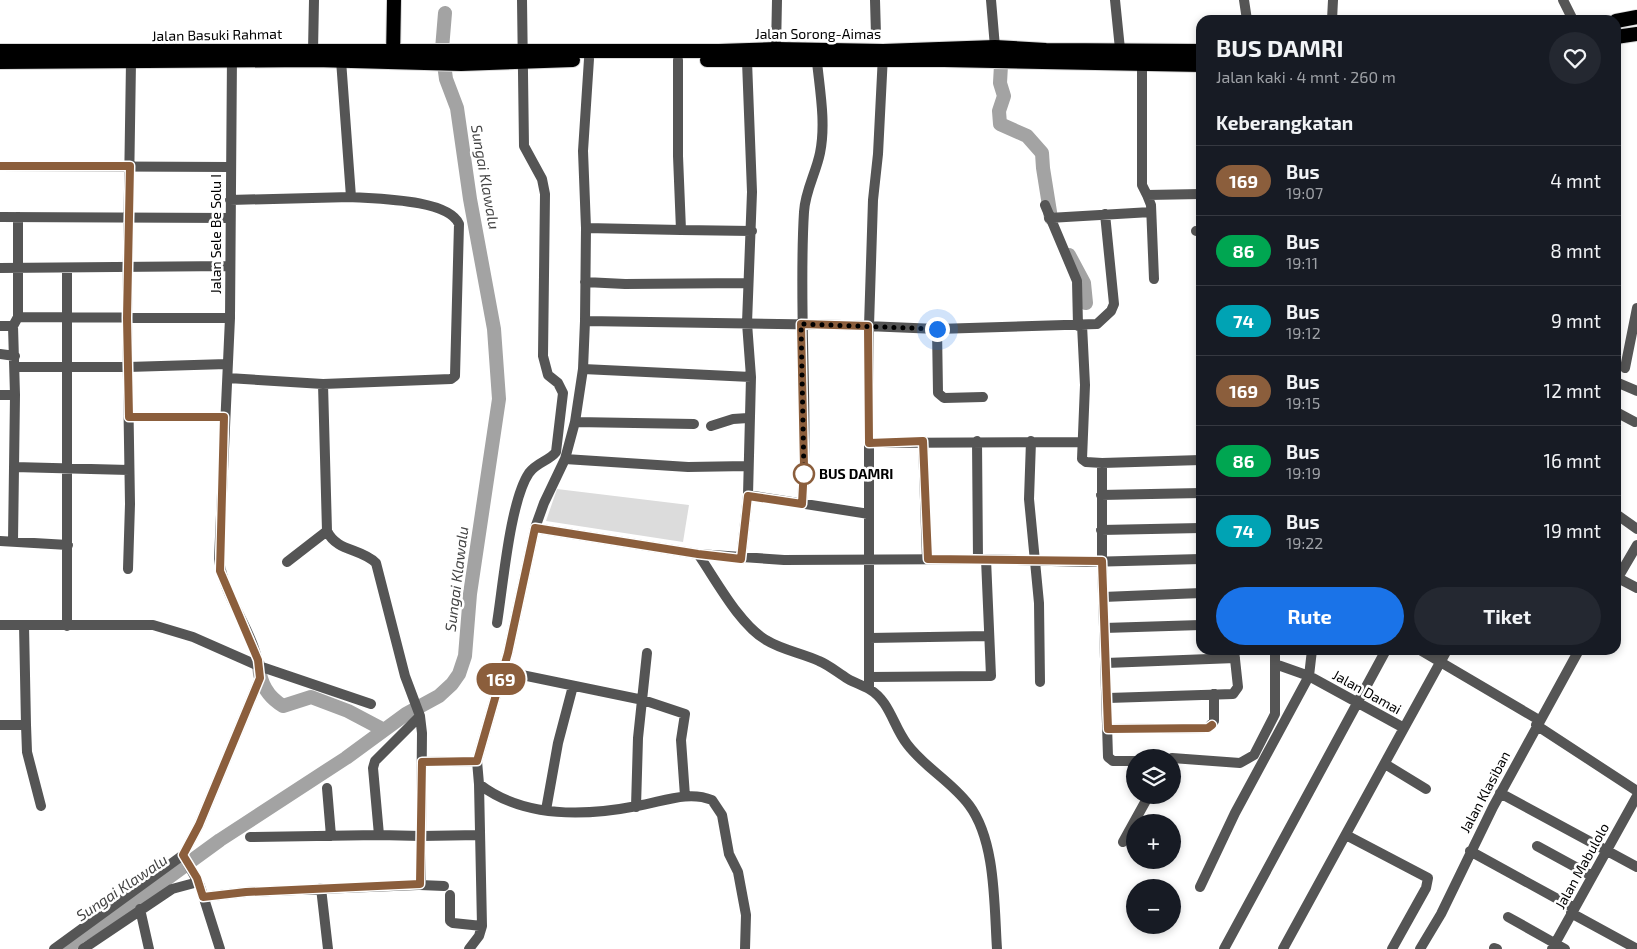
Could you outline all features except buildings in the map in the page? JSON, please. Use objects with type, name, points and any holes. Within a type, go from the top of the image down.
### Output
[{"type":"highway","points":[[393,56],[394,0]]},
{"type":"highway","points":[[1621,20],[1637,17]]},
{"type":"highway","points":[[1621,36],[1637,34]]},
{"type":"highway","name":"Jalan Sorong-Aimas","points":[[522,57],[817,62],[995,47],[1046,50],[1196,51]]},
{"type":"highway","name":"Jalan Sorong-Aimas","points":[[433,57],[522,57],[776,49],[944,60],[1196,65]]},
{"type":"highway","name":"Jalan Basuki Rahmat","points":[[0,51],[342,60],[393,56]]},
{"type":"highway","name":"Jalan Basuki Rahmat","points":[[0,62],[131,62],[313,51],[433,57]]},
{"type":"street","points":[[313,51],[314,0]]},
{"type":"street","points":[[497,623],[517,502],[529,473],[540,462],[556,452],[564,399],[562,387],[548,375],[543,356],[544,186],[524,146],[522,0]]},
{"type":"street","points":[[776,49],[777,0]]},
{"type":"street","points":[[875,0],[876,35]]},
{"type":"street","points":[[991,0],[995,47]]},
{"type":"street","points":[[1115,0],[1120,49]]},
{"type":"street","points":[[1244,0],[1246,15]]},
{"type":"street","points":[[1332,15],[1333,0]]},
{"type":"street","points":[[1563,0],[1570,15]]},
{"type":"street","name":"Jalan Sele Be Solu I","points":[[232,56],[230,318],[228,378],[224,417],[220,571],[259,666]]},
{"type":"street","points":[[869,689],[868,326],[873,200],[883,57]]},
{"type":"street","points":[[469,949],[479,936],[482,926],[477,761],[504,672],[535,528],[544,502],[565,460],[575,422],[583,369],[586,228],[583,151],[588,59]]},
{"type":"street","points":[[342,60],[351,197]]},
{"type":"street","points":[[678,60],[680,230]]},
{"type":"street","points":[[741,559],[748,496],[748,418],[751,377],[747,323],[752,231],[748,61]]},
{"type":"street","points":[[128,569],[129,417],[127,318],[131,62]]},
{"type":"street","points":[[802,504],[804,458],[801,324],[804,209],[821,144],[821,101],[817,62]]},
{"type":"street","points":[[1142,64],[1142,185],[1147,195],[1151,212],[1154,280]]},
{"type":"street","points":[[0,166],[230,166]]},
{"type":"street","points":[[1147,195],[1196,194]]},
{"type":"street","points":[[228,378],[323,384],[450,379],[456,374],[459,224],[456,218],[438,208],[351,197],[230,200]]},
{"type":"street","points":[[1045,205],[1077,281],[1085,384],[1082,459],[1102,463],[1196,460]]},
{"type":"street","points":[[1052,218],[1151,212]]},
{"type":"street","points":[[585,321],[801,324],[937,329],[1041,324],[1080,326],[1097,324],[1112,311],[1114,304],[1105,214]]},
{"type":"street","points":[[13,541],[18,217]]},
{"type":"street","points":[[0,218],[230,218]]},
{"type":"street","points":[[586,228],[752,231]]},
{"type":"street","points":[[0,268],[230,266]]},
{"type":"street","points":[[67,268],[67,626]]},
{"type":"street","points":[[585,282],[748,284]]},
{"type":"street","points":[[1625,368],[1634,345],[1637,314]]},
{"type":"street","points":[[0,326],[16,321],[67,316],[230,318]]},
{"type":"street","points":[[937,329],[938,393],[944,398],[983,397]]},
{"type":"street","points":[[0,354],[16,356]]},
{"type":"street","points":[[16,367],[128,368],[227,364]]},
{"type":"street","points":[[583,369],[751,377]]},
{"type":"street","points":[[323,384],[327,531],[332,541],[338,545],[376,563],[405,676],[418,712],[422,762],[420,884]]},
{"type":"street","points":[[1621,384],[1637,391]]},
{"type":"street","points":[[0,395],[15,395]]},
{"type":"street","points":[[1621,415],[1635,422]]},
{"type":"street","points":[[129,417],[224,417]]},
{"type":"street","points":[[710,426],[733,419],[748,418]]},
{"type":"street","points":[[575,422],[694,424]]},
{"type":"street","points":[[869,443],[923,441],[1082,442]]},
{"type":"street","points":[[923,441],[928,559]]},
{"type":"street","points":[[869,677],[991,676],[982,559],[977,441]]},
{"type":"street","points":[[1031,441],[1029,499],[1035,560],[1040,682]]},
{"type":"street","points":[[565,460],[688,467],[748,466]]},
{"type":"street","points":[[1102,463],[1101,530],[1108,698],[1108,757],[1111,760],[1126,761]]},
{"type":"street","points":[[14,468],[66,467],[129,470]]},
{"type":"street","points":[[1101,495],[1196,493]]},
{"type":"street","points":[[748,496],[869,514]]},
{"type":"street","points":[[1621,518],[1637,529]]},
{"type":"street","points":[[535,528],[741,559],[1196,560]]},
{"type":"street","points":[[1101,530],[1196,528]]},
{"type":"street","points":[[287,562],[327,531]]},
{"type":"street","points":[[0,542],[13,541],[68,545]]},
{"type":"street","points":[[1621,573],[1636,549]]},
{"type":"street","points":[[698,554],[743,619],[765,640],[821,662],[869,689],[882,700],[905,743],[924,764],[948,782],[969,806],[978,820],[985,839],[990,869],[997,949]]},
{"type":"street","points":[[1621,581],[1637,588]]},
{"type":"street","points":[[1103,598],[1196,593]]},
{"type":"street","points":[[0,625],[153,626],[193,637],[259,666],[371,704]]},
{"type":"street","points":[[24,625],[27,752],[41,806]]},
{"type":"street","points":[[1104,628],[1196,625]]},
{"type":"street","points":[[869,638],[989,636]]},
{"type":"street","points":[[636,807],[638,738],[647,653]]},
{"type":"street","points":[[1106,664],[1222,655]]},
{"type":"street","points":[[1108,698],[1229,694],[1237,690],[1235,655]]},
{"type":"street","points":[[1255,762],[1254,755],[1275,714],[1275,655]]},
{"type":"street","points":[[1200,887],[1255,762],[1309,676],[1311,655]]},
{"type":"street","points":[[1224,949],[1383,655]]},
{"type":"street","points":[[1429,655],[1537,723],[1637,791]]},
{"type":"street","name":"Jalan Damai","points":[[1275,664],[1309,676],[1404,728],[1443,655]]},
{"type":"street","name":"Jalan Klasiban","points":[[1420,949],[1454,889],[1470,851],[1537,723],[1576,655]]},
{"type":"street","points":[[54,949],[187,862],[199,825],[260,678],[259,666]]},
{"type":"street","points":[[504,672],[643,700],[679,711],[686,716],[681,740],[685,796]]},
{"type":"street","points":[[546,810],[558,743],[572,686]]},
{"type":"street","points":[[1108,729],[1208,728],[1214,721],[1214,694]]},
{"type":"street","points":[[379,835],[372,768],[374,760],[418,712]]},
{"type":"street","points":[[0,726],[26,725]]},
{"type":"street","points":[[1283,949],[1404,728]]},
{"type":"street","points":[[1181,759],[1224,763],[1255,762]]},
{"type":"street","points":[[422,762],[477,761]]},
{"type":"street","points":[[1385,764],[1426,789]]},
{"type":"street","points":[[479,784],[502,798],[546,810],[568,812],[636,807],[685,796],[712,800],[722,815],[729,854],[738,872],[743,894],[746,915],[745,949]]},
{"type":"street","points":[[327,788],[331,836]]},
{"type":"street","points":[[1500,793],[1637,867]]},
{"type":"street","name":"Jalan Mabulolo","points":[[1554,946],[1637,796]]},
{"type":"street","points":[[1124,842],[1144,804]]},
{"type":"street","points":[[1348,831],[1428,878],[1426,888],[1392,949]]},
{"type":"street","points":[[250,838],[480,835]]},
{"type":"street","points":[[1536,846],[1592,876]]},
{"type":"street","points":[[1470,851],[1637,949]]},
{"type":"street","points":[[187,862],[198,882],[220,949]]},
{"type":"street","points":[[83,949],[93,946],[140,909],[172,889],[198,882]]},
{"type":"street","points":[[203,897],[246,892],[420,884],[447,891],[450,920],[453,924],[482,926]]},
{"type":"street","points":[[321,888],[328,949]]},
{"type":"street","points":[[140,909],[149,949]]},
{"type":"street","points":[[1508,917],[1554,946],[1565,949]]},
{"type":"shaded area","points":[[557,489],[689,505],[683,542],[546,521]]},
{"type":"waterway","name":"Sungai Klawalu","points":[[68,949],[79,937],[128,907],[220,840],[346,758],[406,714],[439,696],[452,684],[459,674],[465,656],[470,594],[499,399],[494,329],[470,199],[457,108],[446,79],[442,49],[445,13]]},
{"type":"waterway","points":[[1001,65],[1000,83],[1004,96],[999,111],[1000,124],[1027,136],[1042,153],[1051,218]]},
{"type":"waterway","points":[[1069,255],[1084,283],[1086,303]]},
{"type":"waterway","points":[[259,666],[263,684],[269,694],[283,706],[311,697],[348,711],[384,730]]},
{"type":"bus line","name":"169","points":[[0,166],[130,166],[127,318],[129,417],[224,417],[220,571],[258,660],[260,678],[199,825],[183,855],[197,878],[203,897],[246,892],[412,886],[420,884],[422,762],[477,761],[504,672],[535,528],[741,559],[748,496],[802,504],[804,397],[801,324],[868,326],[869,443],[923,441],[928,559],[1102,561],[1108,729],[1208,728],[1212,725]]},
{"type":"place","name":"BUS DAMRI","points":[[804,474]]},
{"type":"route","points":[[804,474],[804,397],[801,324],[937,329]]}]
